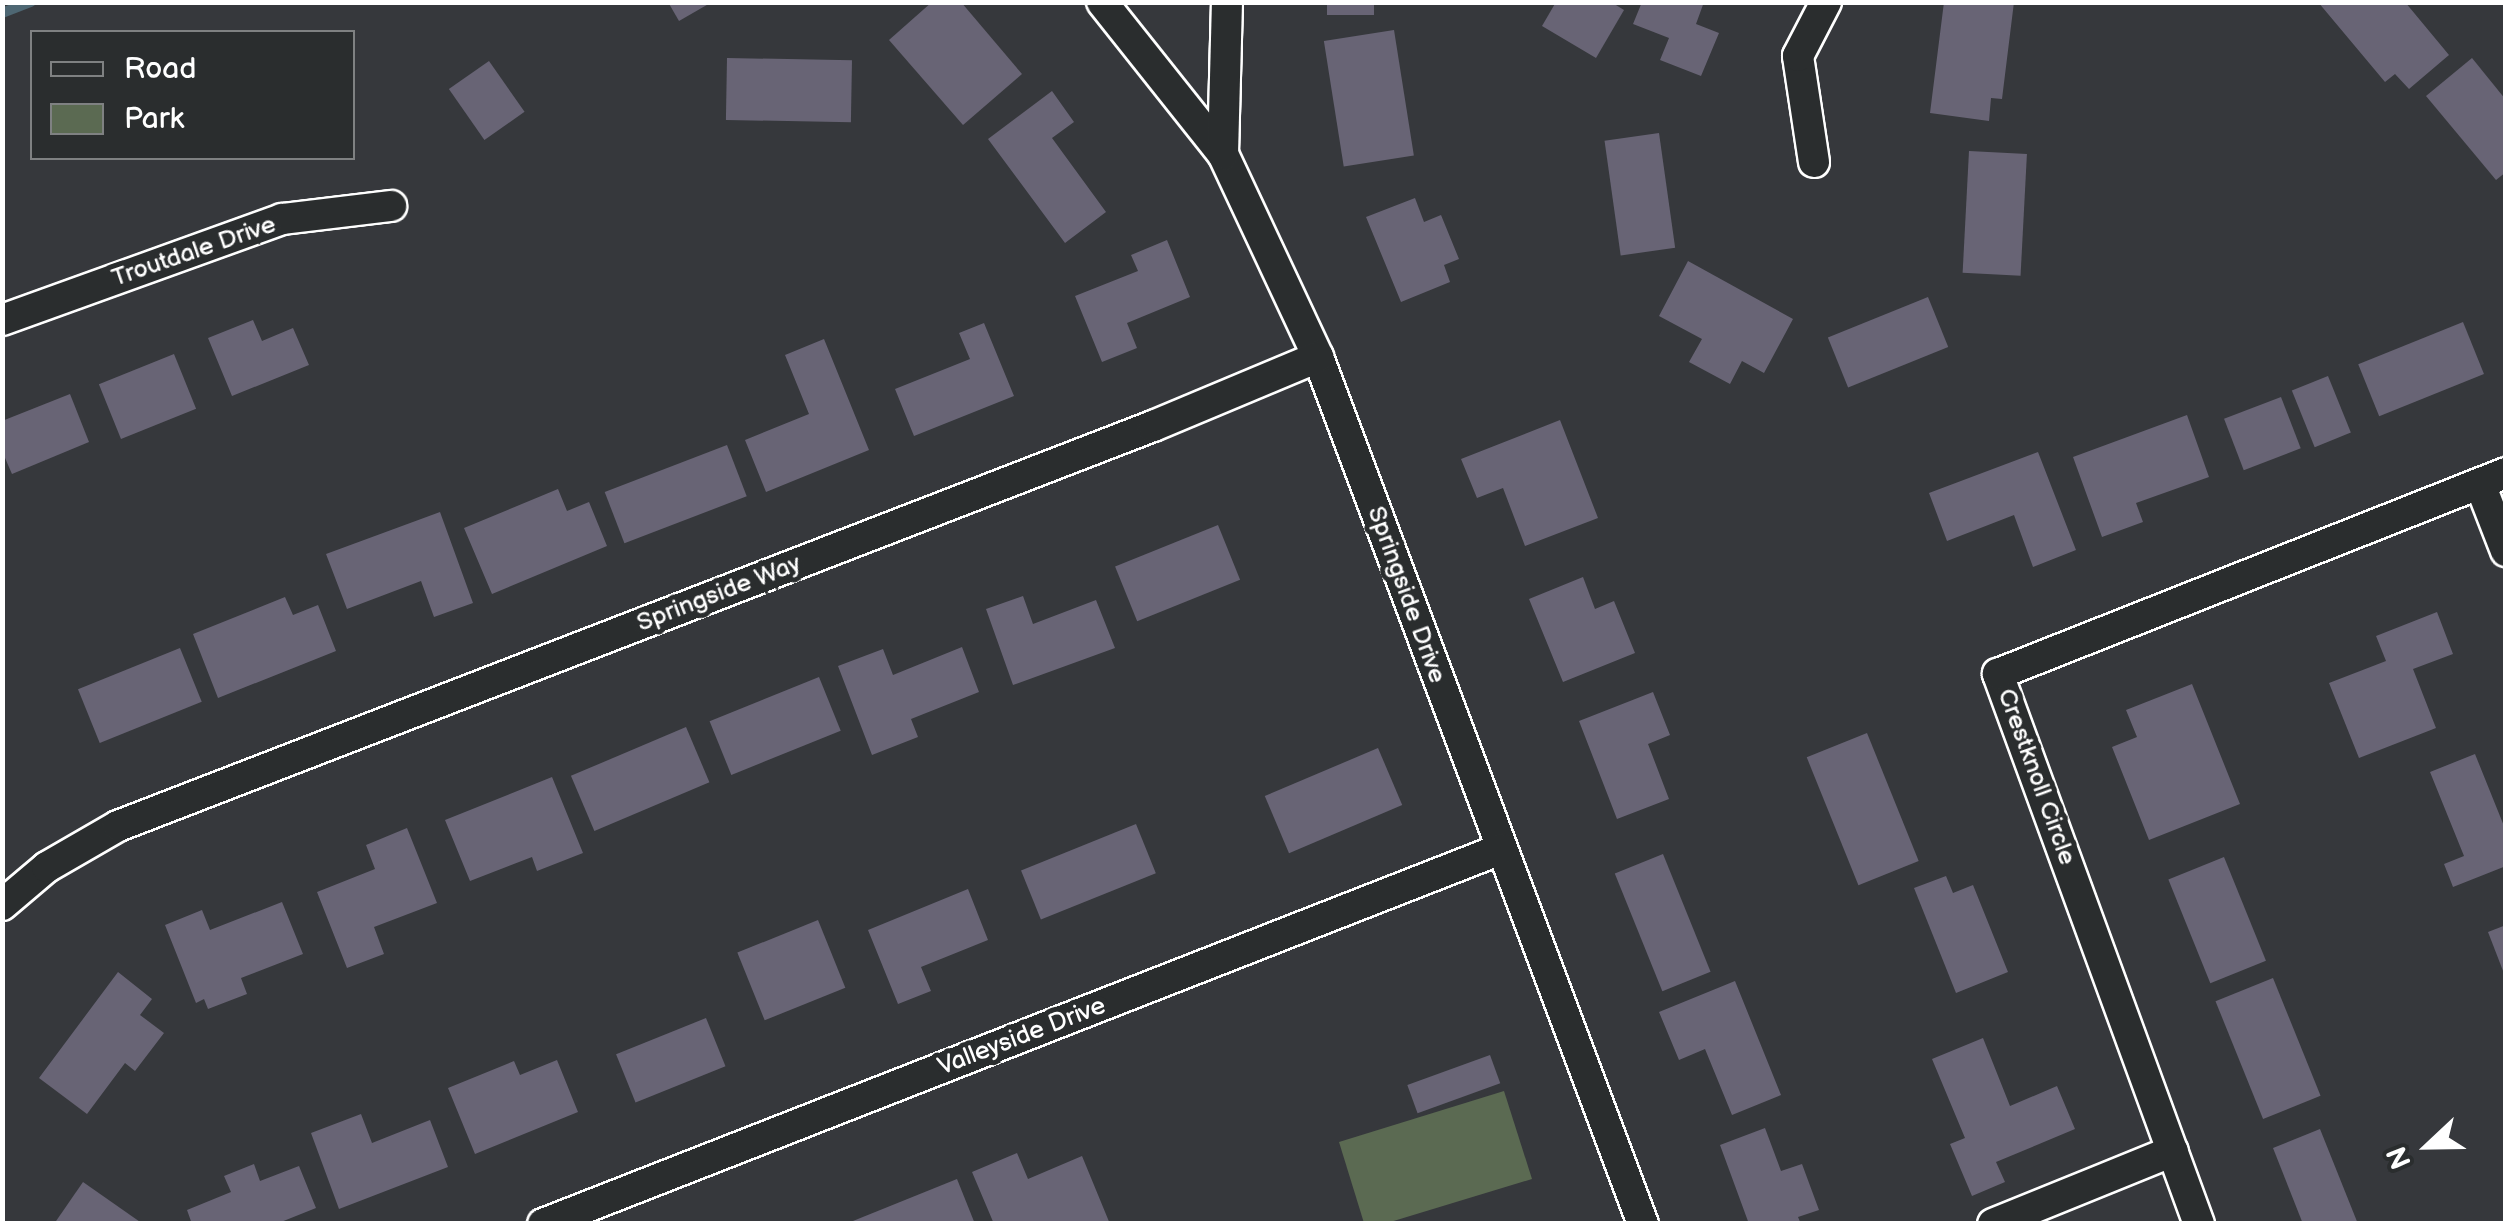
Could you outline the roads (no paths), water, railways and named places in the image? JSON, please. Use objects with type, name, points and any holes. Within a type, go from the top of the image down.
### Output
[{"type":"street","name":"Springside Drive","points":[[1102,2],[1223,154],[1318,357],[1643,1224]]},
{"type":"street","points":[[1223,154],[1227,2]]},
{"type":"street","points":[[1814,162],[1798,56],[1826,2]]},
{"type":"street","name":"Troutdale Drive","points":[[2,320],[282,220],[391,206]]},
{"type":"street","name":"Springside Way","points":[[2,905],[47,867],[118,826],[1154,426],[1318,357]]},
{"type":"street","points":[[2493,479],[2506,551]]},
{"type":"street","name":"Crestknoll Circle","points":[[2199,1224],[1998,674],[2493,479]]},
{"type":"street","name":"Valleyside Drive","points":[[542,1224],[605,1212],[1501,850]]},
{"type":"street","points":[[1993,1224],[2173,1151]]},
{"type":"waterway","points":[[2,13],[31,2]]}]
